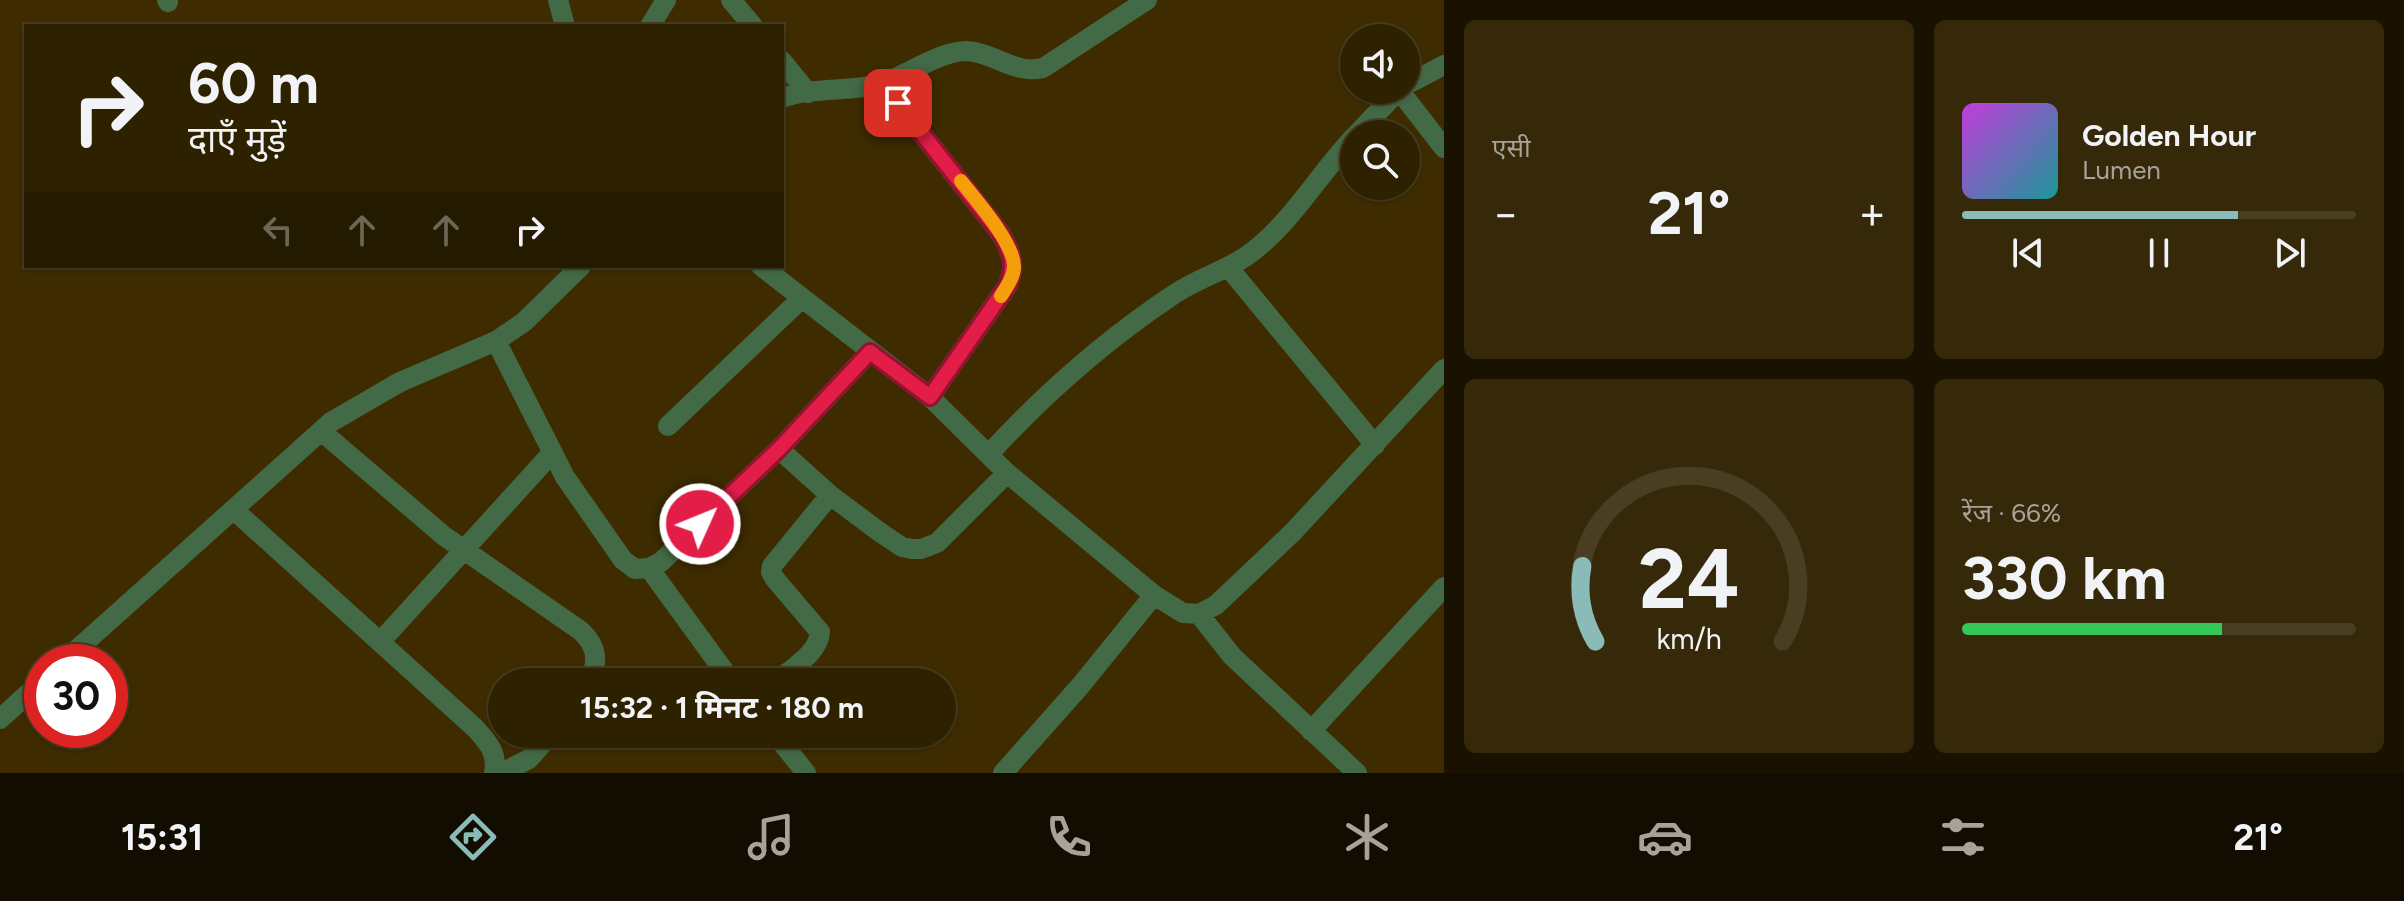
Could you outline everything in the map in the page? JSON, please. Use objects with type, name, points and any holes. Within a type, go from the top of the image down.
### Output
[{"type":"street","points":[[558,0],[564,24]]},
{"type":"street","points":[[651,24],[666,0]]},
{"type":"street","points":[[731,0],[751,24]]},
{"type":"street","points":[[784,98],[882,83],[966,51],[1015,68],[1031,71],[1043,68],[1147,0]]},
{"type":"street","points":[[784,63],[808,93]]},
{"type":"street","points":[[1420,78],[1444,65]]},
{"type":"street","points":[[882,83],[1001,234],[1012,253],[1014,268],[1008,285],[930,397]]},
{"type":"street","points":[[1371,120],[1386,104]]},
{"type":"street","points":[[1410,104],[1444,148]]},
{"type":"street","points":[[989,454],[1051,389],[1106,343],[1176,293],[1249,254],[1275,232],[1340,155]]},
{"type":"street","points":[[1228,267],[1375,445]]},
{"type":"street","points":[[83,644],[321,431],[381,392],[496,341],[524,322],[579,268]]},
{"type":"street","points":[[764,268],[930,397],[1007,473],[1154,595],[1183,613],[1199,614],[1216,605],[1293,532],[1444,369]]},
{"type":"street","points":[[668,426],[802,298]]},
{"type":"street","points":[[496,341],[552,453],[578,497],[623,560],[635,569],[649,568],[661,562],[779,449],[870,352]]},
{"type":"street","points":[[321,431],[425,521],[590,639],[595,649],[595,668]]},
{"type":"street","points":[[779,449],[830,495],[902,547],[921,549],[937,543],[958,525],[1007,473]]},
{"type":"street","points":[[381,641],[552,453]]},
{"type":"street","points":[[792,668],[820,642],[820,632],[775,579],[772,566],[830,495]]},
{"type":"street","points":[[234,510],[487,741],[494,751],[494,773]]},
{"type":"street","points":[[649,568],[722,668]]},
{"type":"street","points":[[1311,731],[1444,587]]},
{"type":"street","points":[[1003,773],[1081,685],[1154,595]]},
{"type":"street","points":[[1199,614],[1232,656],[1357,773]]},
{"type":"street","points":[[0,719],[24,697]]},
{"type":"street","points":[[502,773],[529,759],[539,748]]},
{"type":"street","points":[[786,748],[806,773]]},
{"type":"slow traffic","points":[[961,181],[1012,253],[1014,268],[1001,296]]},
{"type":"route","points":[[700,524],[779,449],[870,352],[930,397],[1008,285],[1014,268],[1012,253],[1001,234],[898,103]]}]
